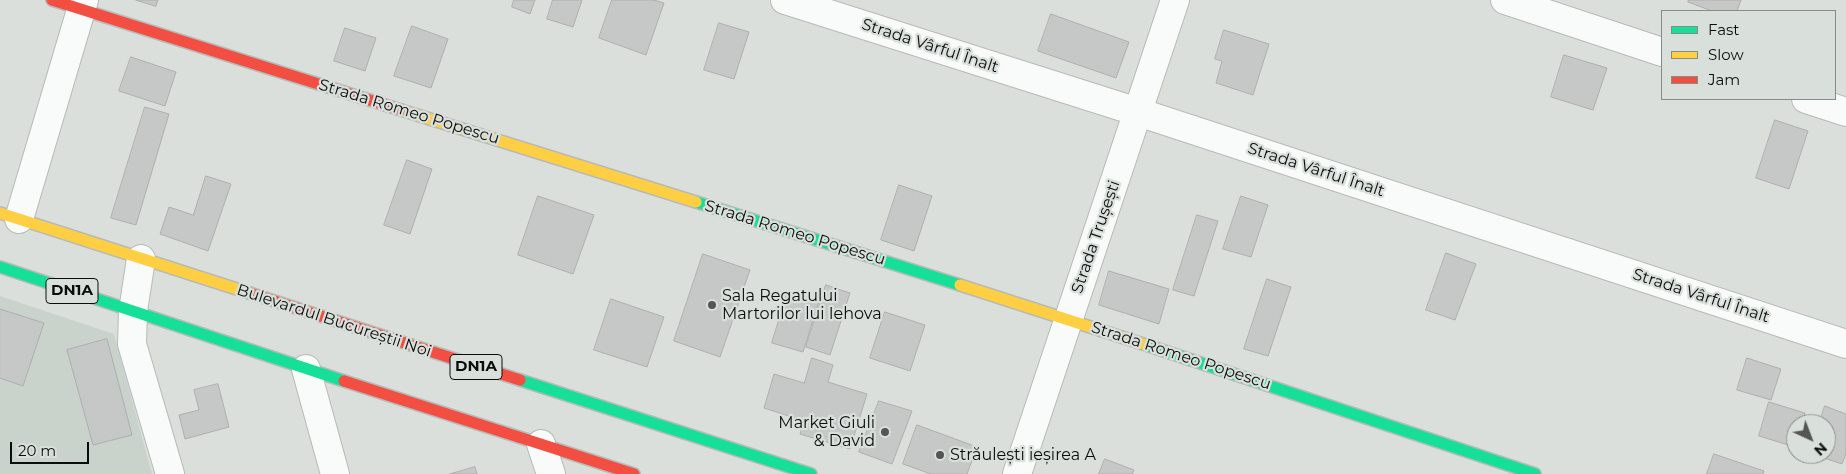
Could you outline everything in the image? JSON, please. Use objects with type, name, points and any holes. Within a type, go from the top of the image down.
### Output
[{"type":"street","name":"Strada Romeo Popescu","points":[[52,0],[83,5],[1068,319],[1535,474]]},
{"type":"street","name":"Strada Vârful Înalt","points":[[785,0],[1138,112],[1846,344]]},
{"type":"street","name":"Strada Trușești","points":[[1016,474],[1174,0]]},
{"type":"street","points":[[1505,0],[1661,52]]},
{"type":"street","points":[[10,216],[83,5]]},
{"type":"street","points":[[1809,100],[1846,112]]},
{"type":"street","name":"Bulevardul Bucureștii Noi","points":[[10,216],[811,474]]},
{"type":"street","points":[[141,259],[133,311],[132,344],[170,474]]},
{"type":"street","name":"DN1A","points":[[0,267],[306,369],[634,474]]},
{"type":"street","points":[[306,369],[335,474]]},
{"type":"street","points":[[541,444],[551,474]]},
{"type":"shaded area","points":[[0,296],[114,334],[152,474],[0,474]]},
{"type":"building","points":[[136,0],[158,0],[156,6]]},
{"type":"building","points":[[514,0],[535,0],[530,14],[512,7]]},
{"type":"building","points":[[553,0],[582,0],[573,27],[547,19]]},
{"type":"building","points":[[612,0],[654,0],[664,3],[646,55],[599,38]]},
{"type":"building","points":[[1689,0],[1741,0],[1737,10],[1709,10],[1688,2]]},
{"type":"building","points":[[1051,14],[1129,42],[1116,78],[1038,51]]},
{"type":"building","points":[[719,23],[749,32],[734,79],[704,70]]},
{"type":"building","points":[[412,26],[448,39],[431,88],[394,76]]},
{"type":"building","points":[[345,28],[376,38],[365,71],[334,61]]},
{"type":"building","points":[[1224,30],[1269,44],[1253,95],[1216,83],[1222,61],[1215,59]]},
{"type":"building","points":[[1564,55],[1607,68],[1593,110],[1551,97]]},
{"type":"building","points":[[131,57],[176,72],[165,106],[119,91]]},
{"type":"building","points":[[145,107],[169,114],[136,225],[111,218]]},
{"type":"building","points":[[1775,120],[1808,131],[1789,189],[1756,178]]},
{"type":"building","points":[[407,160],[432,169],[410,234],[384,225]]},
{"type":"building","points":[[206,176],[231,184],[208,251],[160,234],[169,207],[193,215]]},
{"type":"building","points":[[899,185],[932,196],[914,251],[881,240]]},
{"type":"building","points":[[538,196],[594,215],[573,274],[518,255]]},
{"type":"building","points":[[1241,196],[1268,205],[1251,257],[1223,249]]},
{"type":"building","points":[[1197,215],[1218,221],[1194,296],[1173,290]]},
{"type":"building","points":[[1446,253],[1476,264],[1455,320],[1426,310]]},
{"type":"building","name":"Sala Regatului Martorilor lui Iehova","points":[[703,254],[750,270],[720,357],[674,341]]},
{"type":"building","points":[[1109,271],[1169,289],[1159,324],[1099,305]]},
{"type":"building","points":[[1267,279],[1291,287],[1268,356],[1244,349]]},
{"type":"building","points":[[826,285],[850,293],[830,355],[806,347]]},
{"type":"building","points":[[788,291],[819,301],[803,352],[772,343]]},
{"type":"building","points":[[611,299],[664,317],[647,367],[594,350]]},
{"type":"building","points":[[0,309],[44,323],[23,386],[0,378]]},
{"type":"building","points":[[885,312],[925,325],[910,371],[870,358]]},
{"type":"building","points":[[107,339],[132,435],[93,445],[67,350]]},
{"type":"building","points":[[812,358],[833,365],[828,382],[867,394],[850,449],[800,434],[804,421],[764,408],[774,374],[804,383]]},
{"type":"building","points":[[1747,358],[1781,369],[1771,400],[1737,390]]},
{"type":"building","points":[[218,384],[229,427],[185,439],[179,415],[199,410],[194,390]]},
{"type":"building","name":"Market Giuli & David","points":[[879,401],[912,411],[892,464],[859,452]]},
{"type":"building","points":[[1769,402],[1805,413],[1786,414],[1786,444],[1759,436]]},
{"type":"building","points":[[1825,406],[1846,414],[1846,454],[1842,464],[1836,462],[1836,414],[1822,414]]},
{"type":"building","name":"Străulești ieșirea A","points":[[917,425],[977,447],[967,474],[931,474],[903,464]]},
{"type":"building","points":[[1714,454],[1764,471],[1763,474],[1707,474]]},
{"type":"building","points":[[1105,459],[1134,470],[1132,474],[1099,474]]},
{"type":"building","points":[[475,467],[477,474],[450,474]]},
{"type":"traffic: fast","points":[[696,202],[960,285]]},
{"type":"traffic: fast","points":[[0,267],[344,381]]},
{"type":"traffic: fast","points":[[1143,344],[1535,474]]},
{"type":"traffic: fast","points":[[520,380],[811,474]]},
{"type":"traffic: slow","points":[[401,110],[696,202]]},
{"type":"traffic: slow","points":[[0,213],[243,291]]},
{"type":"traffic: slow","points":[[960,285],[1143,344]]},
{"type":"traffic: jam","points":[[52,0],[401,110]]},
{"type":"traffic: jam","points":[[243,291],[520,380]]},
{"type":"traffic: jam","points":[[344,381],[634,474]]},
{"type":"place","name":"Sala Regatului Martorilor lui Iehova","points":[[712,305]]},
{"type":"place","name":"Market Giuli & David","points":[[885,432]]},
{"type":"place","name":"Străulești ieșirea A","points":[[940,455]]}]
